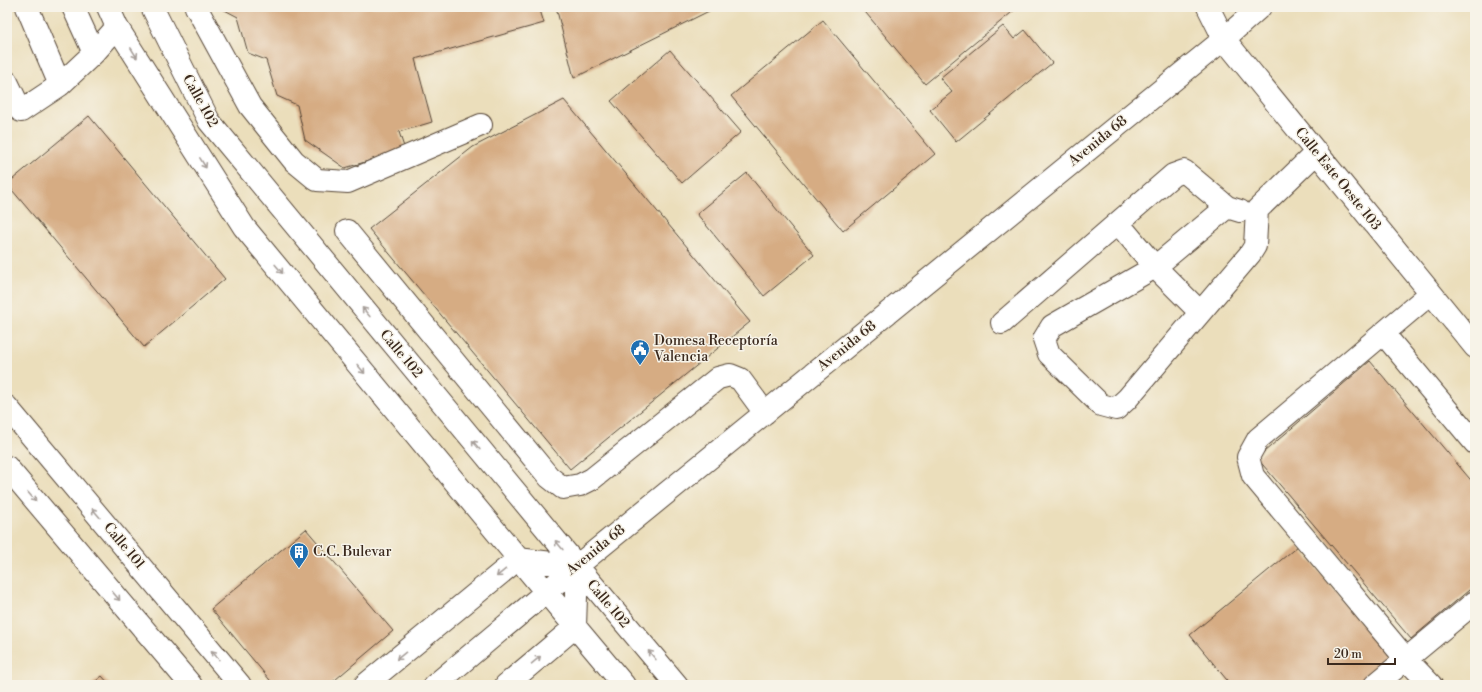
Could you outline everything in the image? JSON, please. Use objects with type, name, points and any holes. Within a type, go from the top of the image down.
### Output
[{"type":"street","points":[[27,7],[60,85]]},
{"type":"street","points":[[73,7],[94,52]]},
{"type":"street","name":"Calle 102","points":[[108,7],[117,27],[244,227],[624,685]]},
{"type":"street","name":"Calle 102","points":[[152,7],[208,122],[677,685]]},
{"type":"street","points":[[196,7],[250,106],[294,161],[317,180],[348,182],[481,125]]},
{"type":"street","name":"Calle Este Oeste 103","points":[[1208,7],[1224,39],[1475,347]]},
{"type":"street","name":"Avenida 68","points":[[435,685],[577,566],[1224,39],[1260,7]]},
{"type":"street","points":[[7,82],[14,110],[60,85],[117,27]]},
{"type":"street","points":[[1002,323],[1173,175],[1184,172],[1227,207],[1238,211],[1257,210],[1317,152]]},
{"type":"street","points":[[1227,207],[1155,267],[1052,326],[1044,339],[1049,354],[1101,405],[1116,409],[1127,399],[1250,254],[1255,246],[1257,210]]},
{"type":"street","points":[[1118,223],[1155,267],[1200,312]]},
{"type":"street","points":[[347,231],[549,477],[563,488],[580,485],[592,479],[718,378],[730,375],[740,379],[765,413]]},
{"type":"street","points":[[1431,293],[1258,439],[1248,457],[1253,476],[1406,659],[1431,685]]},
{"type":"street","points":[[1383,333],[1475,443]]},
{"type":"street","name":"Calle 101","points":[[7,407],[240,685]]},
{"type":"street","points":[[7,467],[191,685]]},
{"type":"street","points":[[365,685],[518,559],[577,566],[576,627],[506,685]]},
{"type":"street","points":[[1375,685],[1475,602]]},
{"type":"building","points":[[219,7],[539,7],[544,23],[415,59],[432,122],[399,132],[405,150],[345,168],[305,140],[297,105],[277,96],[266,60],[248,53],[238,17]]},
{"type":"building","points":[[556,7],[717,7],[574,78]]},
{"type":"building","points":[[861,7],[1016,7],[1017,8],[925,84]]},
{"type":"building","points":[[823,20],[935,154],[843,231],[731,96]]},
{"type":"building","points":[[1003,26],[1014,39],[1025,30],[1052,63],[956,142],[930,110],[952,92],[940,78]]},
{"type":"building","points":[[670,50],[741,132],[682,183],[611,101]]},
{"type":"building","points":[[564,100],[750,322],[570,469],[369,229],[473,147]]},
{"type":"building","points":[[89,116],[225,279],[144,347],[7,184]]},
{"type":"building","points":[[747,173],[814,255],[764,296],[697,214]]},
{"type":"building","points":[[1370,361],[1475,485],[1475,585],[1411,639],[1257,458]]},
{"type":"building","name":"C.C. Bulevar","points":[[306,529],[393,631],[329,685],[274,685],[211,609]]},
{"type":"building","points":[[1298,546],[1392,660],[1361,685],[1231,685],[1190,635]]},
{"type":"building","points":[[102,676],[110,685],[91,685]]},
{"type":"place","name":"Domesa Receptoría Valencia","points":[[640,366]]},
{"type":"place","name":"C.C. Bulevar","points":[[299,569]]}]
